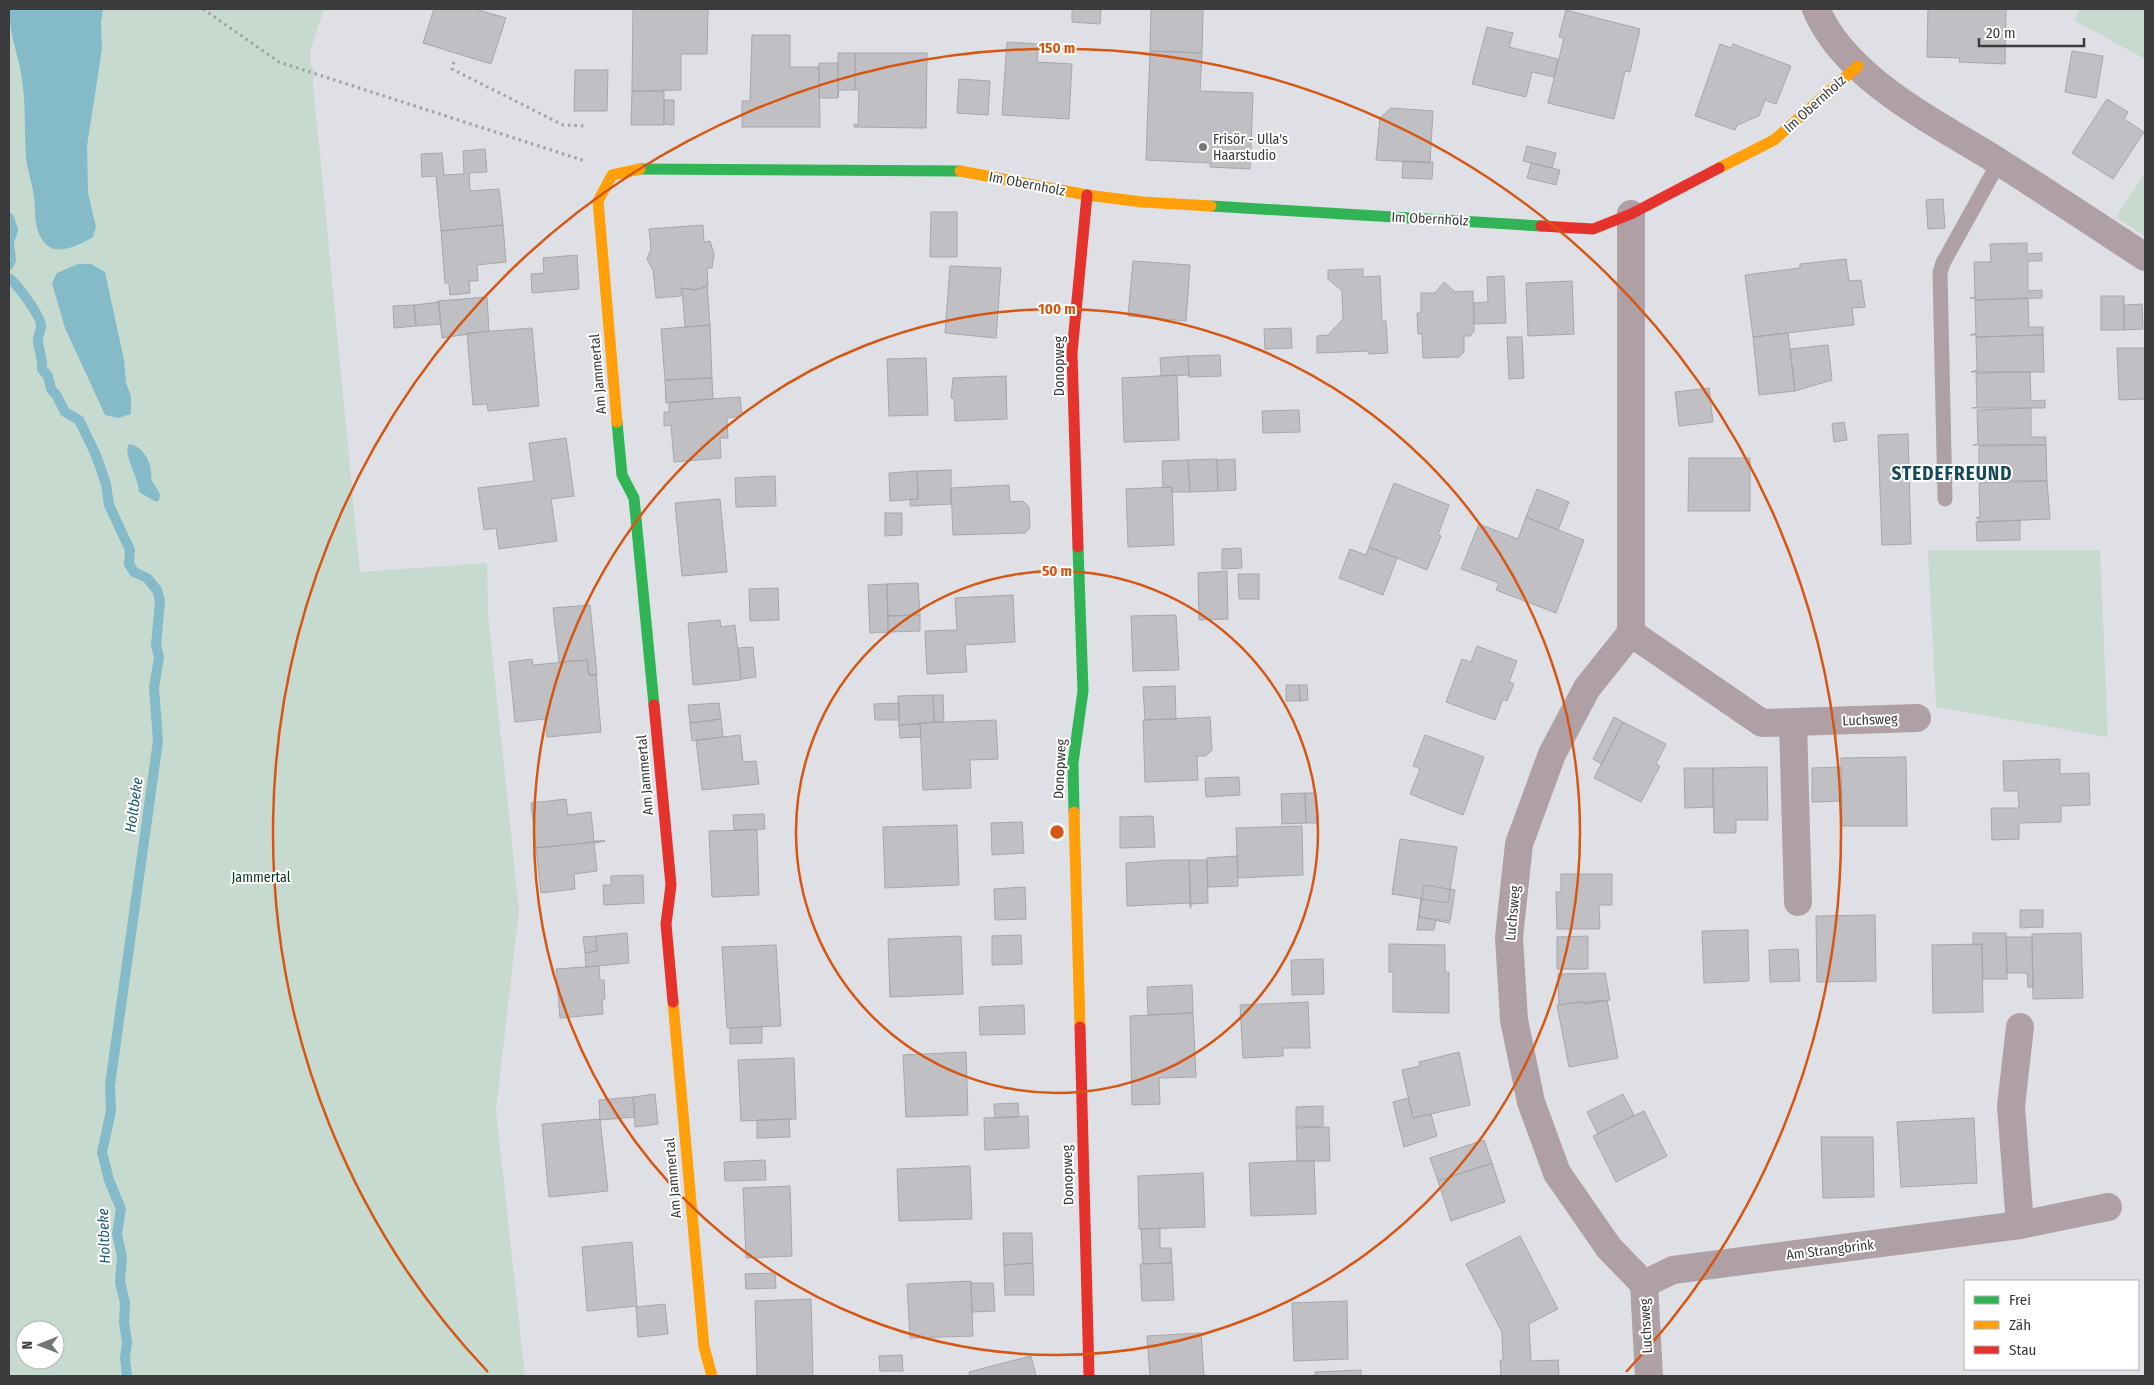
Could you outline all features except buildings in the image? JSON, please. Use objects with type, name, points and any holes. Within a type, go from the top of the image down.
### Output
[{"type":"street","points":[[1810,9],[1858,66]]},
{"type":"street","name":"Im Obernholz","points":[[612,175],[634,169],[954,170],[1087,195],[1142,202],[1593,229],[1632,214],[1774,140],[1858,66],[1898,99],[2145,257]]},
{"type":"street","name":"Am Jammertal","points":[[612,175],[598,201],[622,475],[634,498],[671,885],[666,924],[671,983],[704,1347],[712,1376]]},
{"type":"street","name":"Donopweg","points":[[1087,195],[1072,353],[1083,691],[1073,763],[1073,782],[1089,1376]]},
{"type":"street","points":[[1631,633],[1632,214]]},
{"type":"street","name":"Luchsweg","points":[[1649,1376],[1644,1284],[1609,1248],[1558,1173],[1531,1102],[1514,1020],[1509,937],[1519,844],[1552,754],[1587,688],[1631,633],[1762,723],[1917,718]]},
{"type":"street","points":[[1793,723],[1798,902]]},
{"type":"street","points":[[2020,1027],[2011,1106],[2020,1225]]},
{"type":"street","name":"Am Strangbrink","points":[[1644,1284],[1673,1270],[2020,1225],[2108,1207]]},
{"type":"lane","points":[[1945,499],[1940,273],[1999,162]]},
{"type":"path","points":[[203,9],[279,62],[581,158],[612,175]]},
{"type":"path","points":[[454,62],[452,69],[563,125],[586,126]]},
{"type":"green space","name":"Jammertal","points":[[9,9],[324,9],[310,51],[311,68],[314,69],[313,82],[360,572],[487,563],[488,613],[519,910],[496,1110],[525,1376],[9,1376]]},
{"type":"green space","points":[[2078,9],[2145,9],[2145,59],[2075,21]]},
{"type":"green space","points":[[2145,173],[2145,236],[2116,217]]},
{"type":"green space","points":[[1928,550],[2100,550],[2108,737],[1936,707]]},
{"type":"water","points":[[9,9],[103,10],[101,22],[102,49],[87,146],[88,193],[96,227],[93,237],[70,248],[52,248],[43,240],[37,229],[26,157],[22,78],[11,29]]},
{"type":"water","points":[[78,264],[91,264],[105,272],[124,360],[126,383],[131,396],[131,414],[118,418],[105,415],[65,328],[52,283],[57,273]]},
{"type":"water","points":[[129,444],[139,448],[149,462],[151,479],[160,494],[159,500],[156,502],[139,492],[129,460],[127,448]]},
{"type":"waterway","name":"Holtbeke","points":[[9,218],[13,230],[9,242]]},
{"type":"waterway","name":"Holtbeke","points":[[9,243],[11,260],[9,265]]},
{"type":"waterway","name":"Holtbeke","points":[[9,278],[28,300],[40,321],[41,328],[38,340],[42,369],[48,376],[51,389],[65,412],[79,420],[96,455],[106,484],[109,505],[130,550],[129,564],[134,572],[147,578],[157,590],[160,601],[156,645],[159,657],[154,688],[158,741],[110,1085],[111,1111],[102,1152],[109,1180],[121,1209],[117,1234],[122,1257],[120,1282],[125,1303],[124,1322],[127,1342],[125,1358],[127,1376]]},
{"type":"traffic: fast","points":[[640,169],[960,171]]},
{"type":"traffic: fast","points":[[1211,206],[1541,226]]},
{"type":"traffic: fast","points":[[617,422],[622,475],[634,498],[654,705]]},
{"type":"traffic: fast","points":[[1074,812],[1073,763],[1083,691],[1078,547]]},
{"type":"traffic: slow","points":[[1719,168],[1774,140],[1858,66]]},
{"type":"traffic: slow","points":[[617,422],[598,201],[612,175],[640,169]]},
{"type":"traffic: slow","points":[[960,171],[1087,195],[1142,202],[1211,206]]},
{"type":"traffic: slow","points":[[1074,812],[1080,1027]]},
{"type":"traffic: slow","points":[[673,1002],[704,1347],[712,1376]]},
{"type":"traffic: jam","points":[[1541,226],[1593,229],[1631,214],[1719,168]]},
{"type":"traffic: jam","points":[[1078,547],[1072,353],[1087,195]]},
{"type":"traffic: jam","points":[[654,705],[671,885],[666,924],[673,1002]]},
{"type":"traffic: jam","points":[[1080,1027],[1089,1376]]},
{"type":"place","name":"Frisör - Ulla's Haarstudio","points":[[1203,147]]},
{"type":"district","name":"STEDEFREUND","points":[[1952,473]]}]
